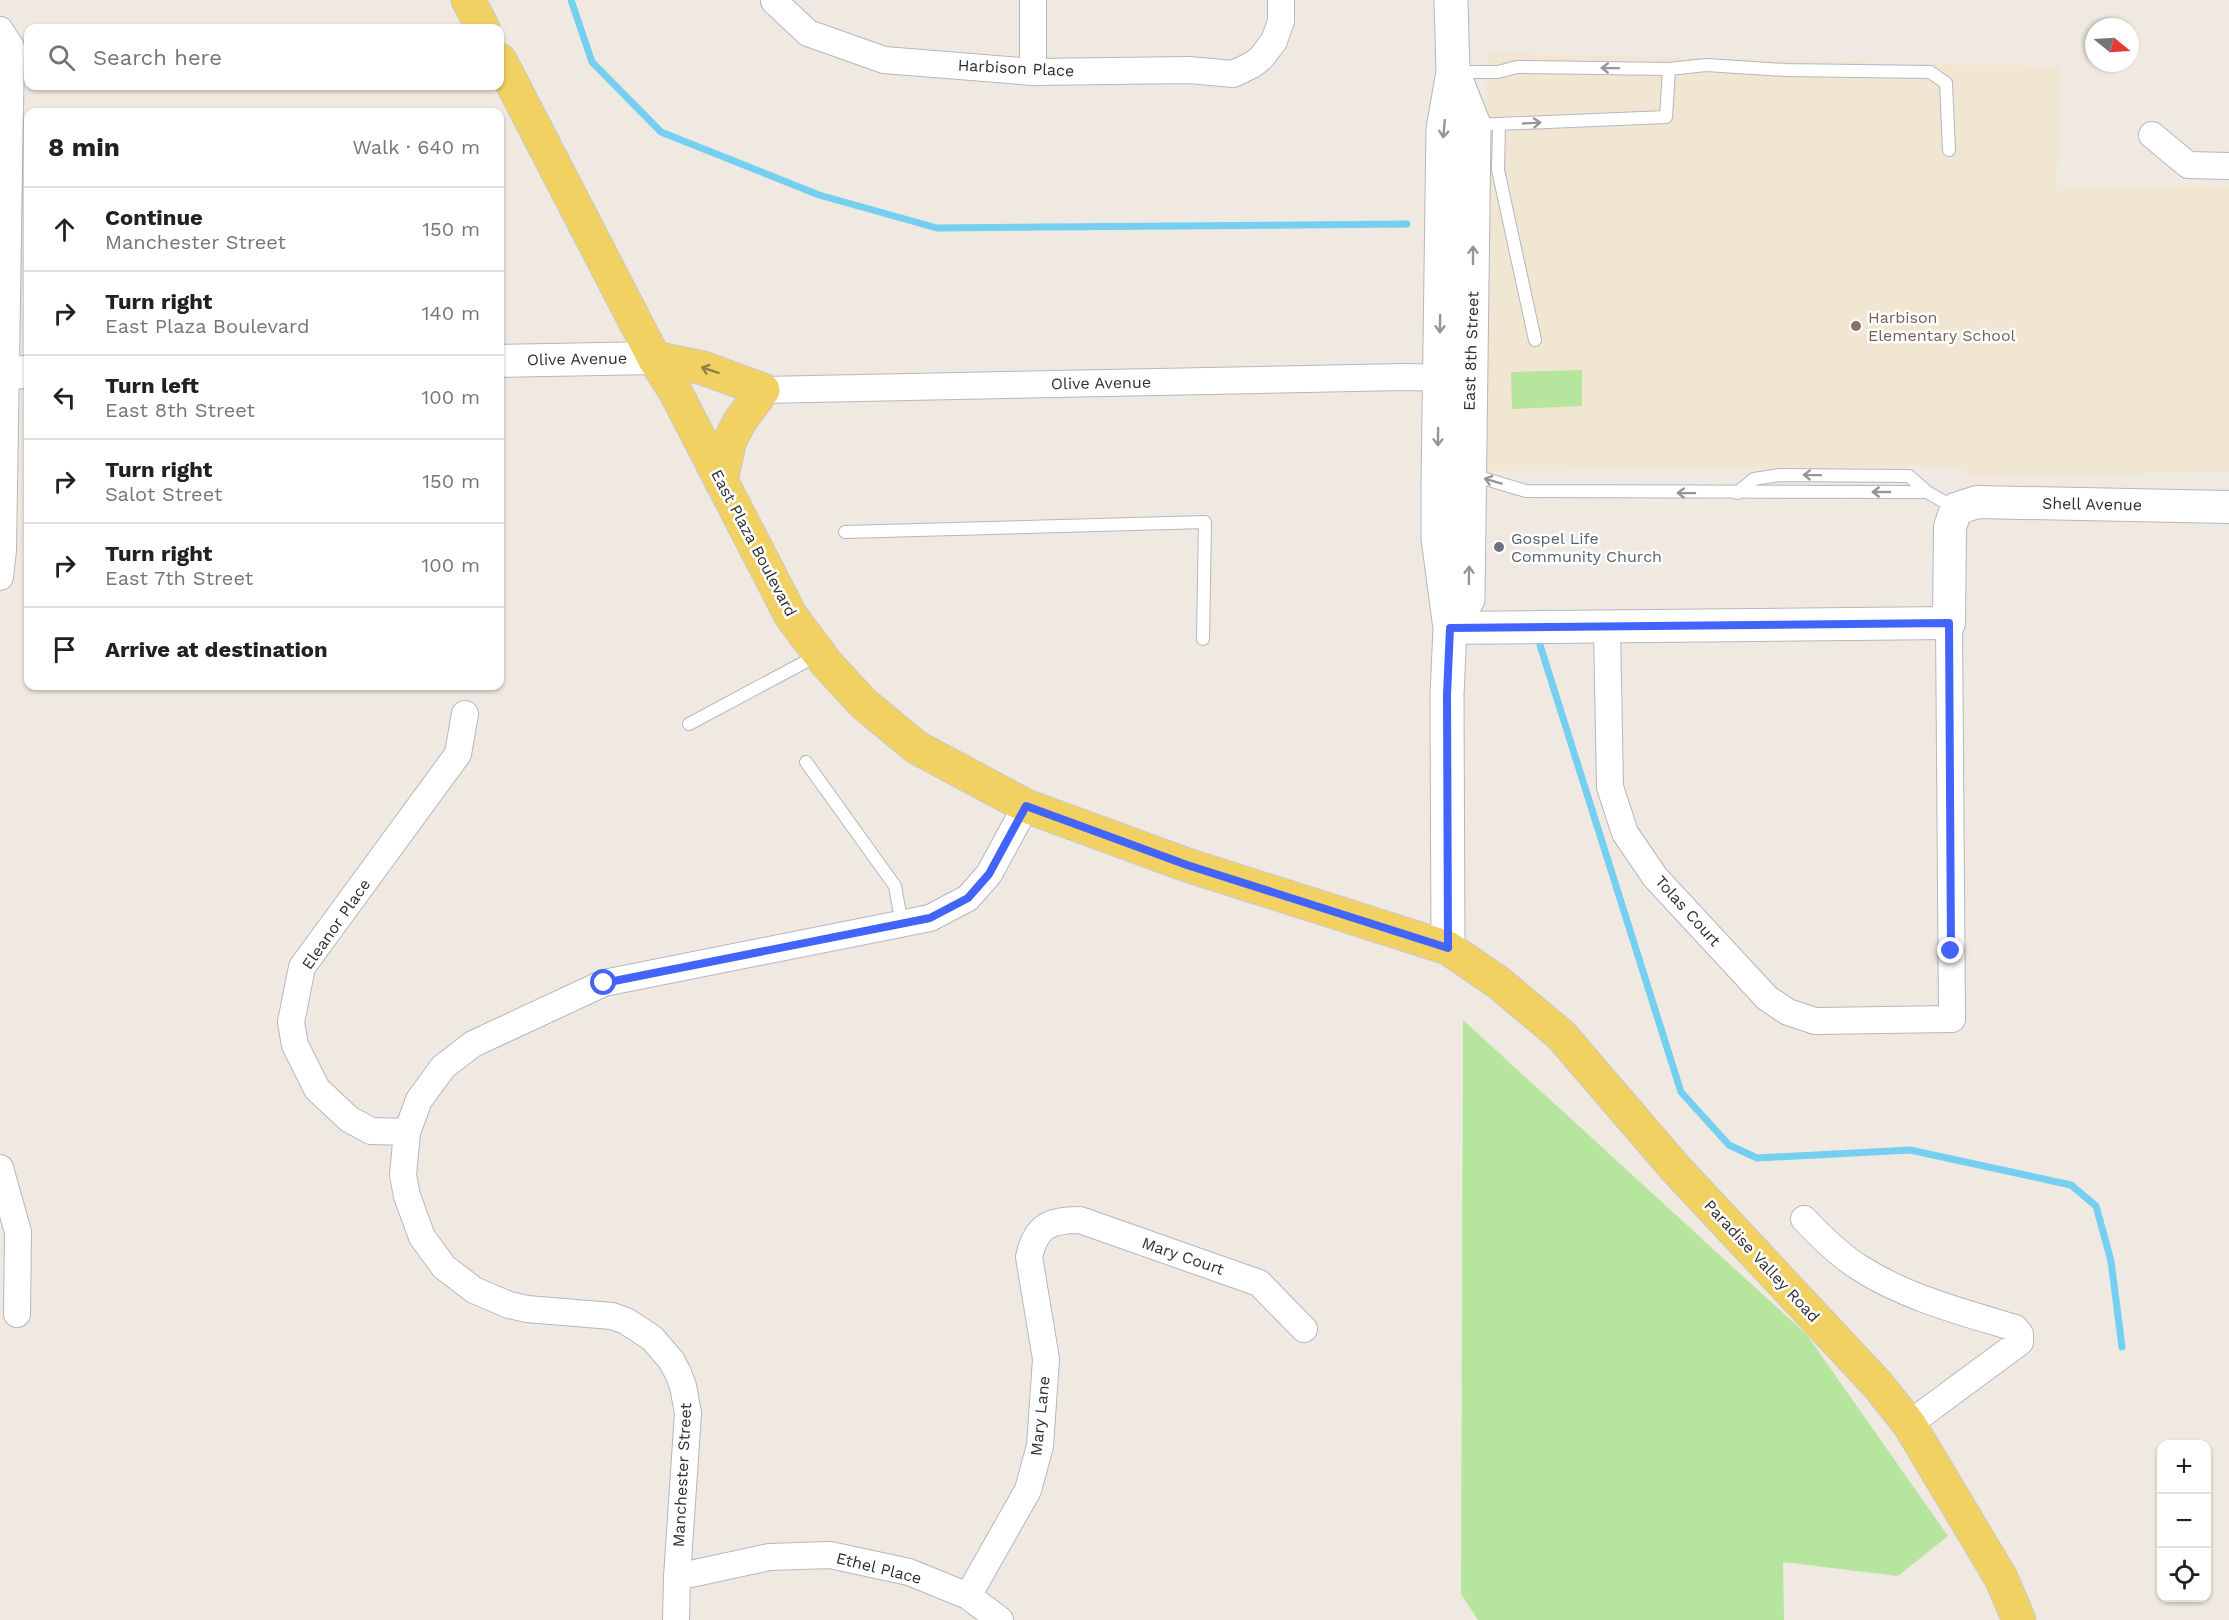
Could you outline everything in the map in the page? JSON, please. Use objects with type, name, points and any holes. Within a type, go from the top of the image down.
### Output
[{"type":"main road","points":[[468,0],[481,24]]},
{"type":"main road","name":"East 8th Street","points":[[1448,948],[1447,695],[1450,628],[1438,538],[1443,129],[1454,72],[1452,0]]},
{"type":"main road","name":"East Plaza Boulevard","points":[[504,68],[791,616],[819,654],[863,703],[916,747],[1026,806],[1187,865],[1448,948]]},
{"type":"main road","name":"East 8th Street","points":[[1450,628],[1468,599],[1471,378],[1486,125],[1454,72]]},
{"type":"main road","points":[[654,358],[703,368],[763,390],[740,421],[730,440],[721,481]]},
{"type":"main road","name":"Paradise Valley Road","points":[[1448,948],[1499,983],[1561,1035],[1676,1168],[1877,1384],[1909,1424],[2001,1578],[2019,1620]]},
{"type":"street","points":[[1033,0],[1033,72]]},
{"type":"street","name":"Harbison Place","points":[[774,1],[808,33],[884,60],[1033,72],[1189,70],[1233,74],[1252,65],[1268,51],[1281,21],[1281,0]]},
{"type":"street","points":[[0,30],[11,47],[11,373],[0,577]]},
{"type":"street","points":[[2152,135],[2188,165],[2229,166]]},
{"type":"street","name":"Olive Avenue","points":[[504,361],[654,358]]},
{"type":"street","name":"Olive Avenue","points":[[763,390],[1471,378]]},
{"type":"street","name":"Shell Avenue","points":[[1956,509],[1977,502],[2229,507]]},
{"type":"street","points":[[1450,628],[1949,623],[1950,527],[1956,509]]},
{"type":"street","name":"Tolas Court","points":[[1607,628],[1610,787],[1625,833],[1655,877],[1767,998],[1788,1012],[1815,1021],[1952,1019],[1949,623]]},
{"type":"street","name":"Eleanor Place","points":[[407,1132],[371,1131],[349,1119],[317,1089],[295,1045],[291,1023],[302,967],[458,754],[465,714]]},
{"type":"street","name":"Manchester Street","points":[[676,1620],[688,1413],[683,1386],[671,1360],[652,1338],[640,1329],[612,1316],[527,1309],[509,1305],[474,1290],[459,1280],[432,1252],[422,1237],[413,1217],[403,1175],[407,1132],[419,1100],[443,1067],[473,1044],[604,983],[930,918],[968,898],[989,874],[1026,806]]},
{"type":"street","points":[[0,1168],[18,1232],[17,1314]]},
{"type":"street","points":[[1804,1219],[1826,1242],[1859,1268],[1918,1298],[2015,1328],[2020,1334],[2020,1342],[1909,1424]]},
{"type":"street","name":"Mary Court","points":[[1046,1226],[1057,1220],[1080,1220],[1259,1283],[1304,1329]]},
{"type":"street","name":"Mary Lane","points":[[968,1596],[1028,1490],[1040,1446],[1046,1359],[1029,1257],[1032,1241],[1046,1226]]},
{"type":"street","name":"Ethel Place","points":[[677,1576],[769,1557],[830,1555],[909,1572],[968,1596],[1000,1620]]},
{"type":"lane","points":[[1454,72],[1498,72],[1517,67],[1668,69],[1706,65],[1785,70],[1930,72],[1946,83],[1949,150]]},
{"type":"lane","points":[[1535,340],[1486,125],[1666,117],[1668,69]]},
{"type":"lane","points":[[1468,473],[1526,491],[1927,492]]},
{"type":"lane","points":[[1737,493],[1754,479],[1780,474],[1909,476],[1927,492],[1956,509]]},
{"type":"lane","points":[[846,532],[1205,522],[1203,639]]},
{"type":"lane","points":[[689,724],[819,654]]},
{"type":"lane","points":[[806,762],[895,886],[902,925]]},
{"type":"shaded area","name":"Harbison Elementary School","points":[[1487,53],[2060,67],[2057,186],[2229,186],[2229,472],[1976,477],[1950,466],[1481,471]]},
{"type":"green space","points":[[1582,370],[1582,406],[1512,409],[1511,372]]},
{"type":"green space","points":[[1463,1020],[1807,1335],[1948,1536],[1898,1576],[1783,1562],[1784,1620],[1478,1620],[1461,1594]]},
{"type":"waterway","points":[[571,0],[592,62],[661,132],[819,195],[937,228],[1407,224]]},
{"type":"waterway","points":[[1540,645],[1681,1092],[1729,1145],[1757,1158],[1910,1150],[2071,1185],[2096,1206],[2111,1261],[2122,1347]]},
{"type":"place","name":"Harbison Elementary School","points":[[1856,326]]},
{"type":"place","name":"Gospel Life Community Church","points":[[1499,547]]},
{"type":"route","points":[[604,983],[930,918],[968,898],[989,874],[1026,806],[1187,865],[1448,948],[1447,695],[1450,628],[1486,627],[1607,628],[1949,623],[1951,951]]}]
